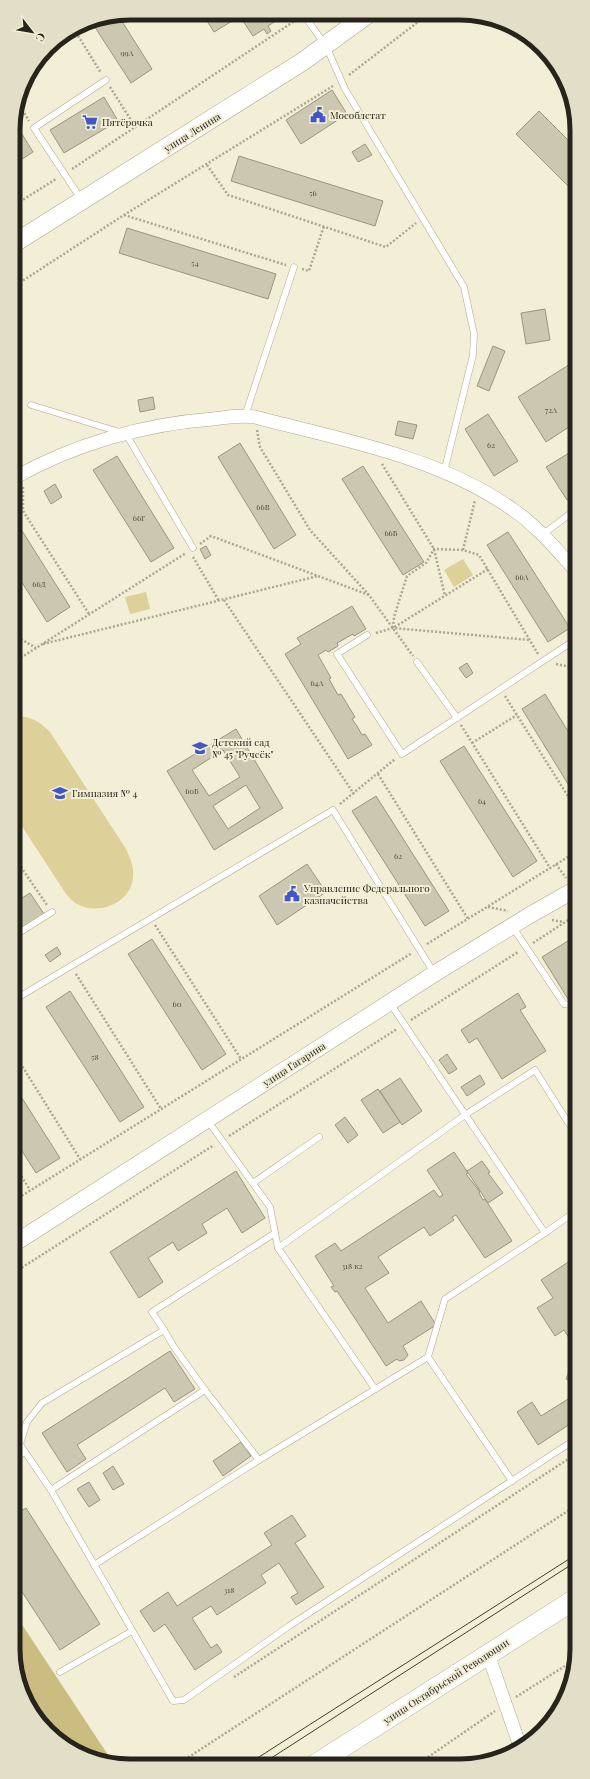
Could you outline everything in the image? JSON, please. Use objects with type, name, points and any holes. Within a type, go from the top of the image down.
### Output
[{"type":"main road","name":"улица Ленина","points":[[20,240],[326,46],[358,20]]},
{"type":"main road","name":"улица Октябрьской Революции","points":[[324,1759],[570,1602]]},
{"type":"street","points":[[20,474],[67,451],[126,434],[185,421],[250,417],[372,448],[444,472],[478,487],[513,510],[542,535],[570,565]]},
{"type":"street","name":"улица Гагарина","points":[[20,1235],[207,1120],[434,974],[570,892]]},
{"type":"street","points":[[488,1654],[518,1742]]},
{"type":"lane","points":[[307,20],[326,46],[342,81],[371,135],[464,287],[474,334],[473,356],[444,472]]},
{"type":"lane","points":[[82,201],[34,128],[106,80]]},
{"type":"lane","points":[[250,417],[294,267]]},
{"type":"lane","points":[[31,405],[126,434],[193,548]]},
{"type":"lane","points":[[542,535],[570,514]]},
{"type":"lane","points":[[367,635],[337,654],[402,754],[570,643]]},
{"type":"lane","points":[[417,662],[457,718]]},
{"type":"lane","points":[[20,996],[333,810],[434,974]]},
{"type":"lane","points":[[20,932],[52,912]]},
{"type":"lane","points":[[512,926],[564,1004],[570,1005]]},
{"type":"lane","points":[[390,1002],[545,1234]]},
{"type":"lane","points":[[278,1248],[465,1116],[535,1070],[570,1125]]},
{"type":"lane","points":[[207,1120],[270,1207],[278,1248],[375,1389]]},
{"type":"lane","points":[[253,1183],[319,1137]]},
{"type":"lane","points":[[94,1564],[259,1460],[428,1357],[445,1299],[545,1234],[570,1215]]},
{"type":"lane","points":[[259,1460],[205,1390],[174,1347],[152,1312],[275,1234]]},
{"type":"lane","points":[[164,1330],[42,1403],[26,1422],[20,1444],[51,1490],[172,1701],[184,1700],[289,1626],[570,1443]]},
{"type":"lane","points":[[428,1357],[512,1481]]},
{"type":"lane","points":[[51,1490],[205,1390]]},
{"type":"lane","points":[[20,1455],[26,1452]]},
{"type":"lane","points":[[60,1672],[132,1631]]},
{"type":"path","points":[[20,202],[295,20]]},
{"type":"path","points":[[20,282],[124,215],[342,81],[421,20]]},
{"type":"path","points":[[22,110],[34,128]]},
{"type":"path","points":[[207,165],[228,195],[386,247],[422,218]]},
{"type":"path","points":[[124,215],[309,271],[324,226]]},
{"type":"path","points":[[250,417],[260,447],[310,530],[369,595],[417,662]]},
{"type":"path","points":[[372,448],[434,549],[445,596]]},
{"type":"path","points":[[463,550],[478,487]]},
{"type":"path","points":[[20,489],[23,511],[89,614]]},
{"type":"path","points":[[193,548],[211,536],[369,595]]},
{"type":"path","points":[[434,549],[463,550],[480,555],[543,662],[570,667]]},
{"type":"path","points":[[393,628],[394,617],[407,576],[426,563],[434,549]]},
{"type":"path","points":[[20,658],[189,551],[219,602]]},
{"type":"path","points":[[367,635],[393,628],[488,569]]},
{"type":"path","points":[[41,645],[219,602],[318,576]]},
{"type":"path","points":[[224,600],[354,794]]},
{"type":"path","points":[[393,628],[530,640]]},
{"type":"path","points":[[20,639],[36,648]]},
{"type":"path","points":[[501,689],[570,799]]},
{"type":"path","points":[[472,743],[517,715]]},
{"type":"path","points":[[457,718],[550,868]]},
{"type":"path","points":[[333,810],[402,754]]},
{"type":"path","points":[[378,774],[468,919]]},
{"type":"path","points":[[20,1197],[570,856]]},
{"type":"path","points":[[20,867],[52,912]]},
{"type":"path","points":[[20,1269],[570,918]]},
{"type":"path","points":[[151,919],[241,1059]]},
{"type":"path","points":[[72,966],[161,1109]]},
{"type":"path","points":[[20,1063],[80,1159]]},
{"type":"path","points":[[20,1174],[30,1190]]},
{"type":"path","points":[[218,1676],[236,1678],[570,1458]]},
{"type":"path","points":[[186,1759],[570,1510]]},
{"type":"shaded area","points":[[463,559],[473,575],[454,587],[444,570]]},
{"type":"shaded area","points":[[146,592],[150,609],[130,614],[125,597]]},
{"type":"shaded area","points":[[20,717],[34,720],[50,732],[126,849],[133,869],[131,885],[127,893],[121,900],[113,905],[104,908],[86,907],[77,904],[66,894],[20,823]]},
{"type":"shaded area","points":[[20,1622],[109,1757],[81,1748],[63,1736],[52,1727],[35,1704],[28,1691],[22,1670],[20,1656]]},
{"type":"building","points":[[206,20],[234,20],[214,32]]},
{"type":"building","points":[[242,20],[277,20],[268,26],[271,31],[267,34],[264,29],[253,36]]},
{"type":"building","points":[[122,21],[152,69],[131,83],[94,26]]},
{"type":"building","points":[[332,90],[347,114],[301,144],[286,120]]},
{"type":"building","points":[[104,97],[118,121],[64,153],[50,130]]},
{"type":"building","points":[[539,111],[570,142],[570,188],[516,134]]},
{"type":"building","points":[[20,131],[33,152],[20,160]]},
{"type":"building","points":[[365,144],[372,155],[358,162],[352,152]]},
{"type":"building","points":[[239,156],[383,201],[375,226],[231,181]]},
{"type":"building","points":[[127,228],[276,274],[268,299],[119,253]]},
{"type":"building","points":[[545,309],[550,340],[526,344],[521,313]]},
{"type":"building","points":[[493,346],[505,351],[489,391],[477,386]]},
{"type":"building","points":[[570,364],[570,426],[546,442],[518,397]]},
{"type":"building","points":[[153,397],[155,409],[140,412],[138,400]]},
{"type":"building","points":[[488,414],[518,461],[494,476],[465,429]]},
{"type":"building","points":[[398,421],[417,425],[413,439],[395,435]]},
{"type":"building","points":[[240,443],[296,535],[274,549],[218,457]]},
{"type":"building","points":[[569,453],[570,498],[567,500],[546,467]]},
{"type":"building","points":[[117,456],[174,548],[151,562],[93,470]]},
{"type":"building","points":[[363,466],[424,562],[403,575],[342,479]]},
{"type":"building","points":[[55,484],[62,497],[51,504],[44,491]]},
{"type":"building","points":[[20,528],[70,607],[47,622],[20,579]]},
{"type":"building","points":[[508,532],[570,628],[548,642],[487,545]]},
{"type":"building","points":[[206,546],[211,555],[205,559],[200,549]]},
{"type":"building","points":[[352,606],[366,629],[337,643],[338,646],[328,652],[326,650],[318,655],[331,678],[329,679],[338,695],[341,694],[355,717],[352,719],[362,735],[365,734],[372,745],[348,759],[285,654],[301,644],[297,638]]},
{"type":"building","points":[[467,663],[473,673],[466,678],[459,668]]},
{"type":"building","points":[[545,694],[570,734],[570,787],[522,709]]},
{"type":"building","points":[[236,729],[283,808],[214,850],[167,771]],"holes":[[[223,750],[240,777],[209,796],[192,770]],[[246,785],[260,808],[228,829],[213,806]]]},
{"type":"building","points":[[464,746],[537,861],[513,877],[440,761]]},
{"type":"building","points":[[376,796],[449,911],[425,926],[352,811]]},
{"type":"building","name":"Управление Федерального казначейства","points":[[307,864],[326,892],[277,925],[259,896]]},
{"type":"building","points":[[30,893],[44,914],[20,929],[20,899]]},
{"type":"building","points":[[152,939],[226,1054],[202,1070],[128,954]]},
{"type":"building","points":[[570,940],[570,998],[568,999],[542,957]]},
{"type":"building","points":[[57,947],[61,954],[50,962],[45,955]]},
{"type":"building","points":[[70,991],[144,1107],[120,1122],[46,1007]]},
{"type":"building","points":[[518,993],[526,1007],[520,1010],[546,1051],[502,1079],[477,1038],[469,1043],[461,1030]]},
{"type":"building","points":[[447,1054],[457,1069],[449,1074],[439,1060]]},
{"type":"building","points":[[480,1075],[485,1084],[467,1096],[461,1087]]},
{"type":"building","points":[[400,1078],[422,1111],[402,1125],[380,1091]]},
{"type":"building","points":[[378,1089],[400,1122],[383,1133],[361,1100]]},
{"type":"building","points":[[20,1095],[60,1158],[36,1173],[20,1148]]},
{"type":"building","points":[[345,1117],[358,1135],[348,1143],[335,1125]]},
{"type":"building","points":[[454,1152],[468,1173],[466,1174],[480,1192],[479,1193],[483,1200],[485,1199],[512,1241],[485,1258],[456,1215],[452,1217],[454,1220],[430,1236],[424,1227],[378,1257],[389,1273],[365,1288],[388,1323],[421,1301],[436,1325],[403,1346],[408,1355],[404,1360],[399,1361],[397,1359],[386,1366],[337,1291],[335,1292],[331,1287],[334,1286],[315,1256],[335,1243],[341,1251],[434,1190],[439,1197],[443,1195],[427,1170]]},
{"type":"building","points":[[482,1161],[490,1172],[488,1173],[503,1193],[488,1203],[467,1171]]},
{"type":"building","points":[[236,1171],[265,1218],[242,1233],[227,1208],[202,1224],[207,1233],[178,1251],[173,1242],[148,1258],[163,1282],[139,1298],[110,1252]]},
{"type":"building","points":[[570,1261],[570,1340],[564,1330],[555,1336],[537,1308],[553,1298],[541,1280]]},
{"type":"building","points":[[170,1351],[195,1389],[174,1402],[165,1388],[77,1445],[86,1459],[67,1472],[42,1433]]},
{"type":"building","points":[[570,1369],[570,1381],[566,1379]]},
{"type":"building","points":[[570,1398],[570,1424],[538,1445],[517,1412],[532,1402],[541,1416]]},
{"type":"building","points":[[241,1442],[251,1456],[223,1476],[213,1461]]},
{"type":"building","points":[[113,1466],[124,1484],[113,1490],[103,1473]]},
{"type":"building","points":[[89,1482],[100,1500],[89,1507],[77,1489]]},
{"type":"building","points":[[26,1508],[100,1624],[60,1650],[20,1589],[20,1512]]},
{"type":"building","points":[[292,1515],[306,1536],[295,1543],[324,1587],[296,1605],[291,1597],[298,1593],[279,1563],[261,1575],[266,1583],[217,1615],[211,1606],[192,1618],[211,1648],[217,1644],[222,1652],[195,1670],[165,1624],[154,1632],[140,1611],[168,1592],[177,1606],[272,1545],[264,1533]]},
{"type":"tram line","points":[[256,1759],[570,1558]]},
{"type":"tram line","points":[[270,1759],[570,1566]]},
{"type":"place","name":"Мособлстат","points":[[318,115]]},
{"type":"place","name":"Пятёрочка","points":[[90,122]]},
{"type":"place","name":"Детский сад № 45 \"Ручеёк\"","points":[[200,748]]},
{"type":"place","name":"Гимназия № 4","points":[[60,793]]},
{"type":"place","name":"Управление Федерального казначейства","points":[[292,894]]}]
